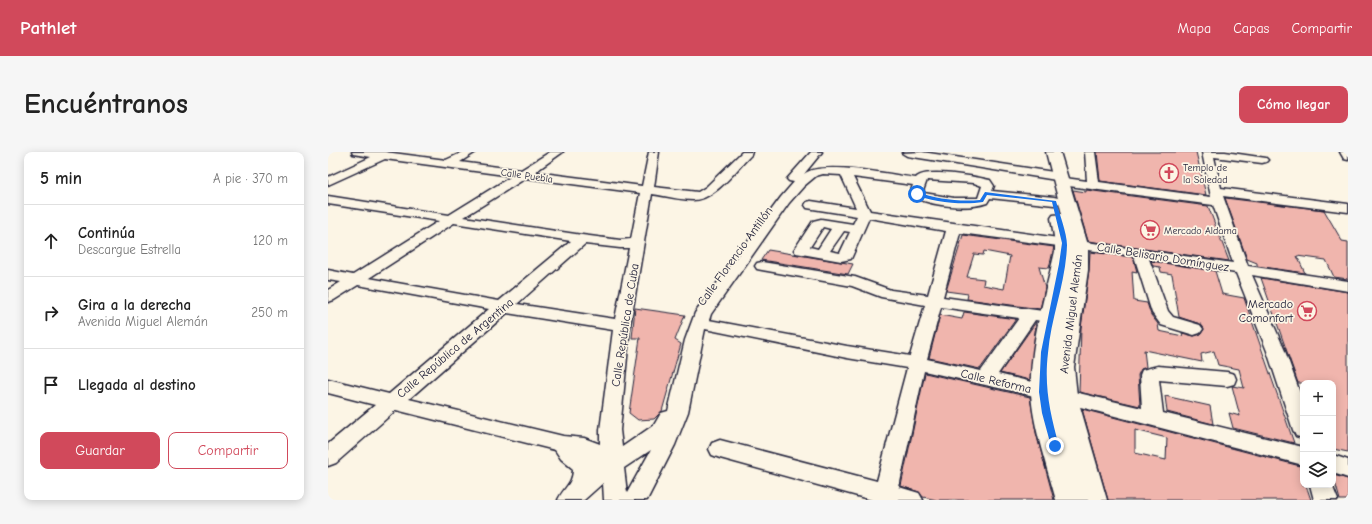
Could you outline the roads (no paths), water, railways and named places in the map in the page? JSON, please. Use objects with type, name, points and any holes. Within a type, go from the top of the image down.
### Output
[{"type":"main road","name":"Avenida Miguel Alemán","points":[[1041,152],[1056,178],[1054,201],[1072,244],[1062,264],[1044,352],[1054,394],[1070,419],[1093,500]]},
{"type":"main road","name":"Avenida Miguel Alemán","points":[[1053,152],[1056,178],[1079,270],[1063,367],[1046,413],[1070,500]]},
{"type":"street","name":"Calle Puebla","points":[[357,152],[388,154],[522,175],[698,196],[705,194],[710,190],[744,152]]},
{"type":"street","points":[[448,164],[471,152]]},
{"type":"street","points":[[328,297],[558,152]]},
{"type":"street","name":"Calle República de Cuba","points":[[616,500],[610,430],[622,326],[654,152]]},
{"type":"street","name":"Calle Florencio Antillón","points":[[575,494],[612,463],[649,441],[661,431],[669,416],[687,338],[697,308],[776,200],[817,152]]},
{"type":"street","points":[[1047,152],[1056,178]]},
{"type":"street","points":[[1090,152],[1093,185]]},
{"type":"street","points":[[1262,160],[1207,152],[1216,196],[1242,269],[1276,351],[1300,421]]},
{"type":"street","points":[[1345,152],[1348,157]]},
{"type":"street","points":[[897,178],[907,153],[999,163],[1056,178],[1093,185],[1348,208]]},
{"type":"street","points":[[328,181],[388,154]]},
{"type":"street","name":"Calle Florencio Antillón","points":[[635,500],[674,426],[698,324],[703,313],[785,200],[800,183],[812,173],[823,171],[845,172],[920,182]]},
{"type":"street","points":[[845,172],[865,213],[846,256],[841,257],[802,252],[800,249],[818,224],[824,223],[858,228]]},
{"type":"street","points":[[928,176],[980,181],[988,184],[985,194],[982,201],[974,203],[924,197],[917,194],[920,182],[924,177],[928,176]]},
{"type":"street","points":[[985,194],[1054,201]]},
{"type":"street","points":[[328,200],[454,218],[582,239],[620,244],[638,242]]},
{"type":"street","name":"Calle Belisario Domínguez","points":[[812,205],[954,228],[1242,269],[1348,286]]},
{"type":"street","points":[[821,254],[840,226]]},
{"type":"street","points":[[884,497],[917,363],[954,228]]},
{"type":"street","name":"Calle República de Argentina","points":[[328,457],[582,239]]},
{"type":"street","points":[[1140,254],[1160,313],[1167,321],[1194,330]]},
{"type":"street","points":[[762,266],[845,280],[862,284],[887,294],[1050,317]]},
{"type":"street","points":[[328,274],[504,307],[622,326]]},
{"type":"street","points":[[985,379],[1030,315]]},
{"type":"street","name":"Calle Reforma","points":[[709,325],[847,352],[917,363],[1054,394],[1300,455]]},
{"type":"street","points":[[1152,418],[1149,375],[1158,373],[1227,379]]},
{"type":"street","points":[[328,386],[563,444],[572,444],[589,448],[612,463]]},
{"type":"street","points":[[1054,394],[1063,436],[1082,500]]},
{"type":"street","points":[[563,444],[566,452],[578,458],[584,465],[584,477],[575,494]]},
{"type":"street","points":[[720,449],[884,497],[911,500]]},
{"type":"street","points":[[1336,465],[1348,469]]},
{"type":"street","points":[[1322,488],[1326,500]]},
{"type":"place","name":"Templo de la Soledad","points":[[1169,173]]},
{"type":"place","name":"Mercado Aldama","points":[[1150,230]]},
{"type":"place","name":"Mercado Comonfort","points":[[1307,311]]}]
